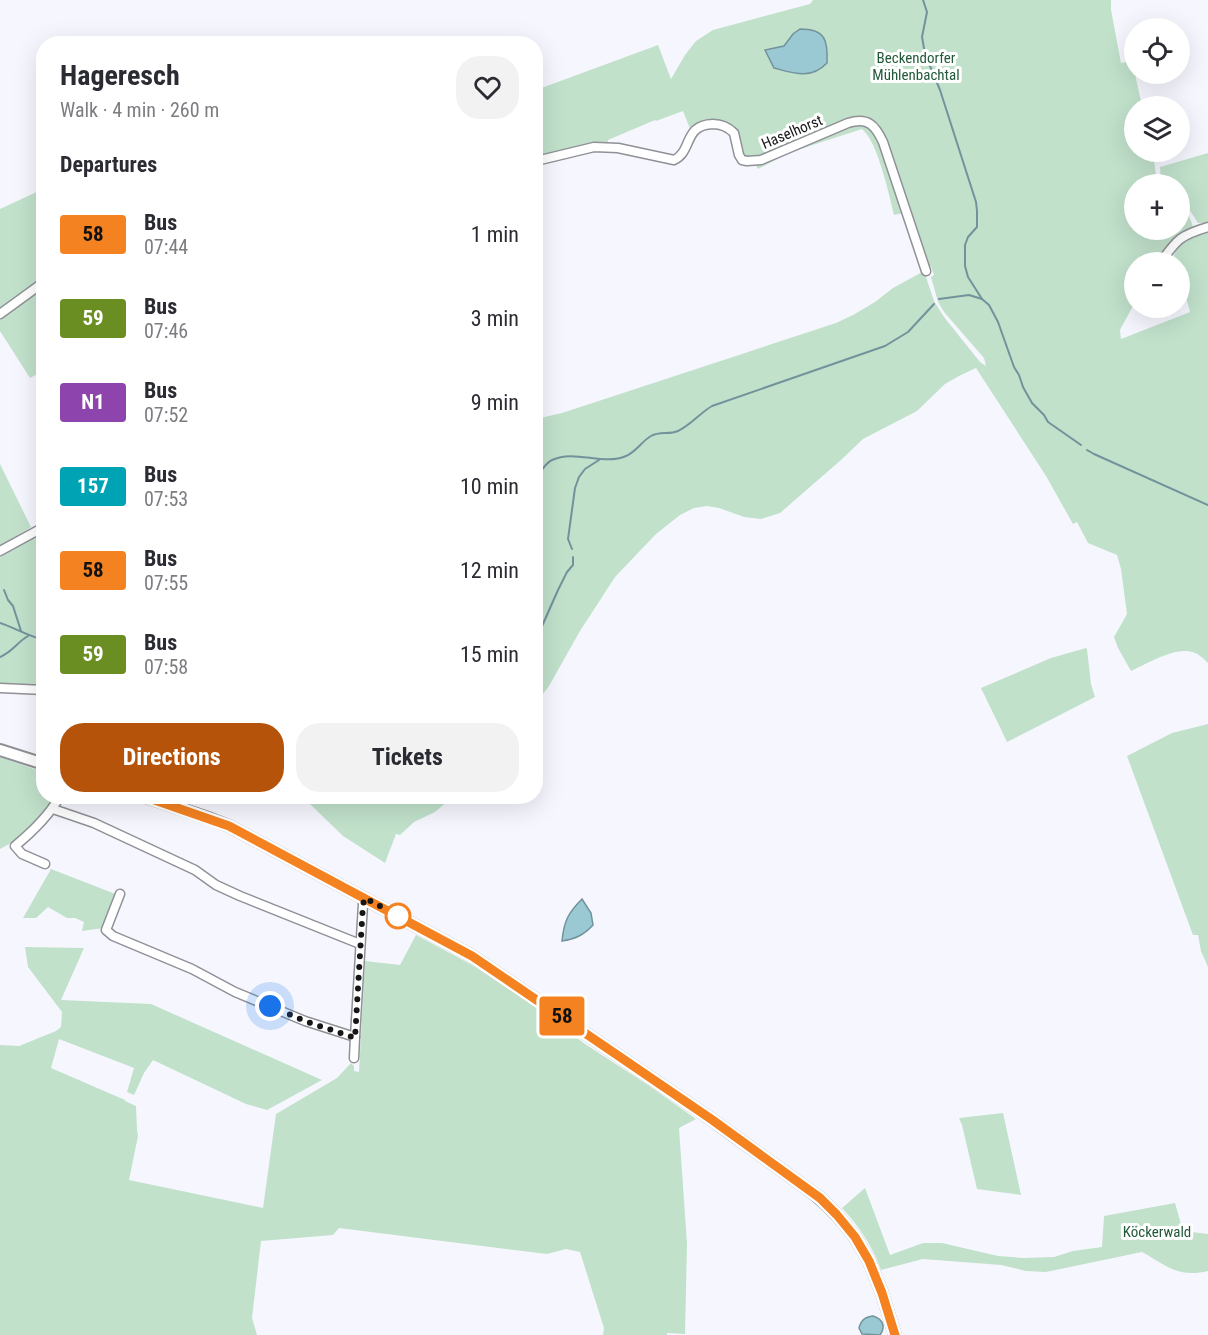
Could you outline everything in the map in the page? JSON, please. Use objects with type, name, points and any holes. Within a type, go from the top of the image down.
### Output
[{"type":"main road","points":[[0,750],[36,761]]},
{"type":"main road","points":[[167,804],[229,826],[472,956],[703,1114],[820,1198],[855,1237],[869,1261],[895,1335]]},
{"type":"street","name":"Haselhorst","points":[[543,159],[594,147],[618,148],[674,160],[678,159],[694,131],[706,124],[715,124],[723,125],[734,133],[742,160],[753,161],[761,160],[848,123],[865,121],[872,125],[883,142],[926,271]]},
{"type":"street","points":[[1168,252],[1174,243],[1187,234],[1208,227]]},
{"type":"street","points":[[0,314],[36,288]]},
{"type":"street","points":[[0,551],[36,531]]},
{"type":"street","points":[[0,688],[36,690]]},
{"type":"street","points":[[45,864],[22,854],[15,846],[56,804]]},
{"type":"street","points":[[53,809],[97,824],[195,870],[216,885],[240,896],[360,944]]},
{"type":"street","points":[[120,894],[106,930],[113,936],[192,969],[235,992],[305,1021],[355,1038]]},
{"type":"street","points":[[354,1058],[360,944],[365,898]]},
{"type":"green space","name":"Beckendorfer Mühlenbachtal","points":[[813,0],[1111,0],[1121,63],[1124,62],[1124,84],[1137,84],[1140,96],[1124,96],[1124,162],[1154,162],[1156,174],[1124,174],[1124,240],[1190,240],[1190,220],[1193,228],[1208,229],[1208,663],[1201,656],[1185,651],[1161,657],[1131,671],[1114,637],[1127,614],[1117,555],[1088,543],[1077,522],[1073,524],[1046,476],[976,368],[945,384],[917,411],[863,439],[780,513],[761,519],[744,517],[707,506],[694,508],[680,515],[656,534],[615,577],[543,694],[543,417],[836,323],[924,271],[934,301],[944,317],[980,362],[986,366],[984,358],[938,302],[931,277],[934,275],[931,266],[928,268],[870,120],[859,117],[760,158],[743,158],[724,123],[691,131],[683,111],[608,140],[608,145],[543,157],[543,87],[658,45],[671,79],[696,41],[713,30],[810,4]]},
{"type":"green space","points":[[854,123],[865,123],[879,138],[904,213],[894,215],[878,157],[862,129],[791,152],[758,169],[755,164]]},
{"type":"green space","points":[[1208,153],[1208,223],[1198,223],[1190,211],[1190,174],[1160,174],[1160,167],[1177,162],[1190,162],[1190,158]]},
{"type":"green space","points":[[36,192],[36,283],[0,310],[0,209]]},
{"type":"green space","points":[[36,291],[36,375],[30,378],[0,331],[0,318]]},
{"type":"green space","points":[[0,464],[31,527],[0,546]]},
{"type":"green space","points":[[36,532],[36,687],[0,685],[0,553]]},
{"type":"green space","points":[[1086,648],[1095,697],[1007,742],[981,688],[1051,658]]},
{"type":"green space","points":[[1208,724],[1208,967],[1201,951],[1198,935],[1193,935],[1127,756],[1172,733]]},
{"type":"green space","points":[[0,757],[36,770],[36,804],[51,804],[32,827],[0,849]]},
{"type":"green space","points":[[310,804],[445,804],[435,812],[414,822],[400,835],[396,834],[385,863],[343,836]]},
{"type":"green space","points":[[51,869],[118,895],[104,928],[82,931],[84,922],[75,918],[67,918],[48,907],[36,918],[23,918]]},
{"type":"green space","points":[[416,935],[472,965],[541,1010],[585,1044],[696,1119],[679,1128],[687,1244],[685,1334],[603,1335],[604,1328],[580,1252],[566,1249],[547,1254],[339,1228],[333,1235],[261,1241],[252,1318],[257,1335],[0,1335],[0,1045],[19,1046],[56,1031],[61,1027],[62,1012],[28,967],[25,947],[84,948],[61,1000],[151,1004],[322,1080],[267,1110],[246,1104],[153,1060],[134,1095],[127,1092],[134,1068],[59,1039],[51,1068],[136,1106],[138,1136],[129,1180],[263,1208],[276,1114],[337,1078],[351,1063],[354,1071],[359,1072],[365,961],[400,965]]},
{"type":"green space","points":[[1003,1113],[1021,1195],[977,1189],[959,1118]]},
{"type":"green space","name":"Köckerwald","points":[[865,1188],[890,1255],[923,1243],[942,1243],[998,1256],[1054,1257],[1073,1251],[1102,1247],[1104,1216],[1175,1203],[1183,1231],[1208,1234],[1208,1271],[1181,1272],[1142,1252],[1046,1272],[1026,1271],[1001,1265],[923,1259],[881,1270],[865,1237],[842,1208]]},
{"type":"water","points":[[800,29],[815,31],[824,38],[827,63],[815,72],[802,74],[774,68],[765,50],[784,46]]},
{"type":"water","points":[[582,899],[591,913],[593,925],[579,936],[562,941],[568,918]]},
{"type":"water","points":[[873,1316],[881,1321],[882,1332],[880,1335],[862,1334],[859,1328],[861,1323]]},
{"type":"waterway","points":[[923,0],[927,12],[922,37],[925,54],[940,90],[976,202],[977,227],[968,237],[965,245],[965,266],[968,277],[982,299],[989,305],[998,322],[1014,367],[1032,403],[1048,422],[1081,445]]},
{"type":"waterway","points":[[939,299],[969,295],[982,299]]},
{"type":"waterway","points":[[543,469],[550,461],[561,457],[617,459],[626,456],[651,436],[678,431],[712,406],[885,346],[908,332],[934,304]]},
{"type":"waterway","points":[[1087,450],[1208,505]]},
{"type":"waterway","points":[[572,549],[568,539],[575,488],[585,469],[599,460]]},
{"type":"waterway","points":[[543,624],[567,572],[573,565],[573,557]]},
{"type":"waterway","points":[[4,590],[13,606],[21,631]]},
{"type":"waterway","points":[[0,623],[36,637]]},
{"type":"waterway","points":[[0,657],[28,636]]},
{"type":"waterway","points":[[712,1127],[805,1194],[822,1209],[853,1244]]},
{"type":"bus line","name":"58","points":[[167,804],[229,826],[472,956],[711,1119],[820,1198],[855,1237],[869,1261],[895,1335]]},
{"type":"route","points":[[270,1006],[355,1038],[365,898],[398,916]]}]
